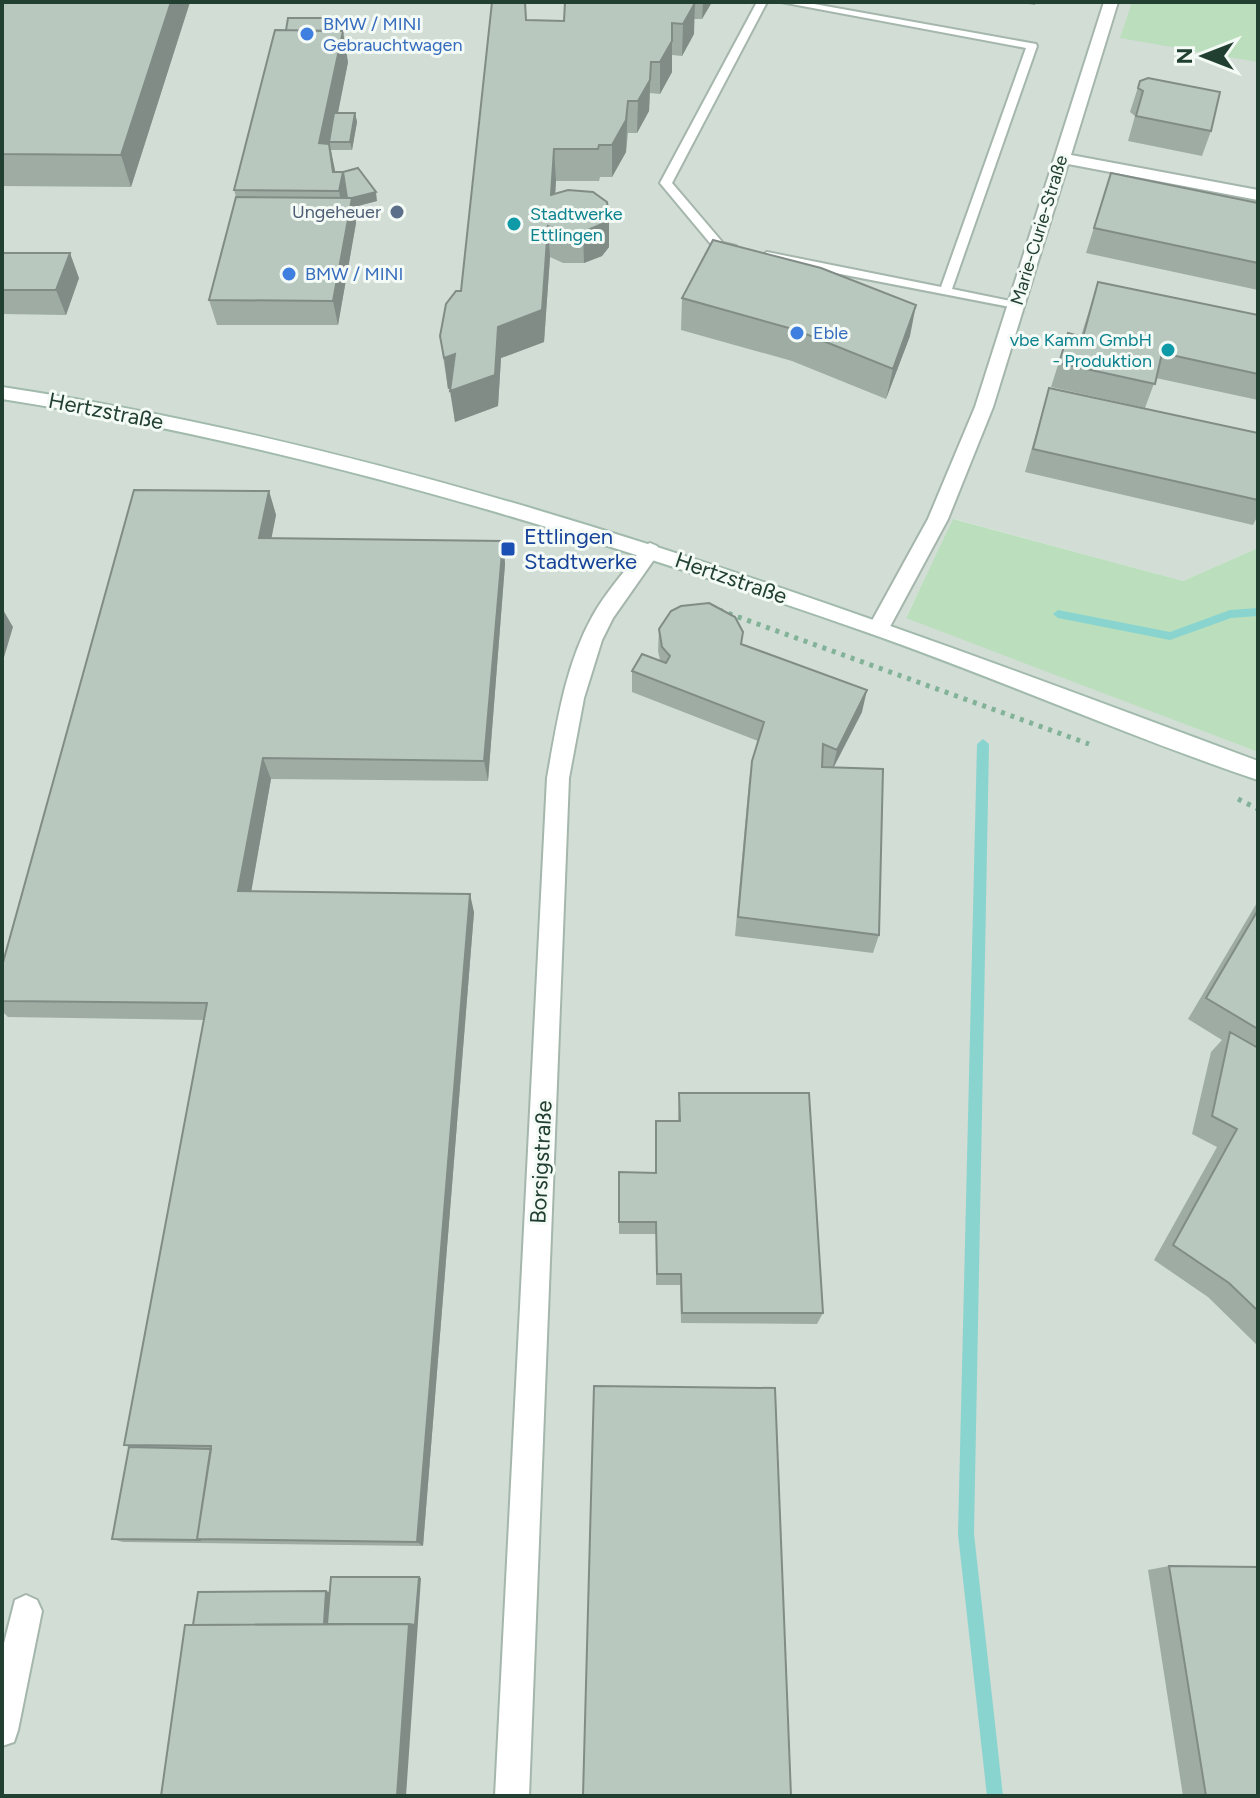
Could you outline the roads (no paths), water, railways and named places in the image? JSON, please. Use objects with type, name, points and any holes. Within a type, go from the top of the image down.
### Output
[{"type":"street","name":"Marie-Curie-Straße","points":[[879,628],[938,519],[984,407],[1111,2]]},
{"type":"street","points":[[1062,158],[1258,195]]},
{"type":"street","name":"Hertzstraße","points":[[2,393],[112,410],[398,477],[650,551],[879,628],[1258,771]]},
{"type":"street","name":"Borsigstraße","points":[[512,1796],[558,778],[575,685],[600,621],[635,577],[650,551]]},
{"type":"street","points":[[2,1730],[26,1611]]},
{"type":"lane","points":[[762,2],[666,183],[719,246],[1016,306]]},
{"type":"lane","points":[[786,2],[1032,46],[946,291]]},
{"type":"waterway","points":[[1058,614],[1170,636],[1230,614],[1258,612]]},
{"type":"waterway","points":[[983,744],[966,1534],[995,1796]]},
{"type":"place","name":"BMW / MINI Gebrauchtwagen","points":[[307,34]]},
{"type":"place","name":"Ungeheuer","points":[[397,212]]},
{"type":"place","name":"Stadtwerke Ettlingen","points":[[514,224]]},
{"type":"place","name":"BMW / MINI","points":[[289,274]]},
{"type":"place","name":"Eble","points":[[797,333]]},
{"type":"place","name":"vbe Kamm GmbH - Produktion","points":[[1168,350]]},
{"type":"place","name":"Ettlingen Stadtwerke","points":[[508,549]]}]
